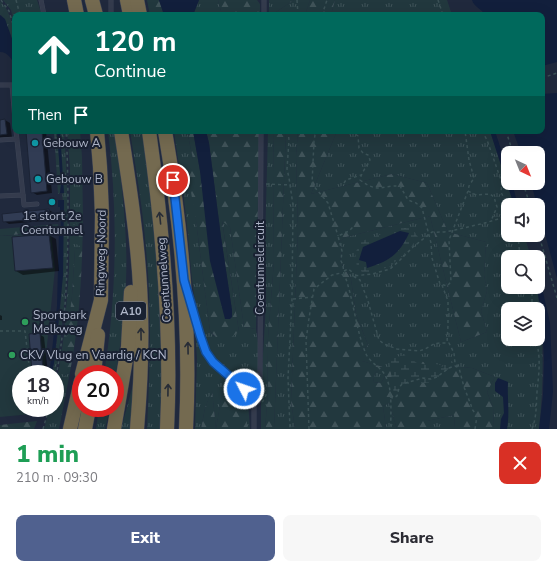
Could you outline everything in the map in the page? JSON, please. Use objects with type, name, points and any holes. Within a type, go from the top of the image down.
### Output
[{"type":"highway","points":[[74,0],[76,12]]},
{"type":"highway","points":[[92,0],[95,12]]},
{"type":"highway","name":"Ringweg-Noord","points":[[84,365],[100,300],[102,222],[97,134]]},
{"type":"highway","name":"A10","points":[[114,429],[128,347],[132,268],[130,192],[121,134]]},
{"type":"highway","name":"Coentunnelweg","points":[[149,134],[161,234],[166,294],[169,384],[168,429]]},
{"type":"highway","points":[[165,134],[178,214],[184,280],[188,346],[186,429]]},
{"type":"highway","points":[[130,192],[140,286],[141,353],[137,429]]},
{"type":"highway","points":[[95,365],[100,300]]},
{"type":"highway","points":[[70,429],[73,417]]},
{"type":"highway","points":[[85,429],[87,417]]},
{"type":"lane","points":[[41,0],[43,12]]},
{"type":"lane","points":[[111,0],[111,12]]},
{"type":"lane","points":[[264,0],[264,12]]},
{"type":"lane","points":[[0,86],[12,85]]},
{"type":"lane","points":[[16,134],[24,205],[37,204]]},
{"type":"lane","name":"Coentunnelcircuit","points":[[254,429],[254,404],[259,393],[262,134]]},
{"type":"lane","points":[[0,140],[16,139]]},
{"type":"lane","points":[[0,196],[23,195]]},
{"type":"lane","points":[[184,280],[200,335],[210,358],[218,367],[244,389],[254,404]]},
{"type":"path","points":[[1,0],[9,11],[12,21]]},
{"type":"path","points":[[16,0],[19,12]]},
{"type":"path","points":[[297,0],[298,12]]},
{"type":"path","points":[[323,12],[327,0]]},
{"type":"path","points":[[438,0],[442,12]]},
{"type":"path","points":[[545,77],[557,73]]},
{"type":"path","points":[[58,365],[61,352],[68,251],[66,134]]},
{"type":"path","points":[[288,134],[287,169],[293,205],[292,299],[288,378],[290,429]]},
{"type":"path","points":[[316,134],[314,141],[312,184],[328,203],[342,251],[341,261],[344,276],[367,355],[388,380],[391,429]]},
{"type":"path","points":[[355,134],[358,136],[359,148],[363,153],[368,155],[370,160],[361,175],[360,180],[376,189],[394,185],[400,186],[408,200],[416,203],[422,208],[438,279],[448,301],[447,343],[449,343],[454,354],[455,363],[459,368],[472,409],[477,416],[475,429]]},
{"type":"path","points":[[442,285],[447,286],[451,282],[449,240],[469,186],[474,178],[469,160],[466,134]]},
{"type":"path","points":[[484,134],[502,183],[501,192],[504,198]]},
{"type":"path","points":[[507,134],[511,146]]},
{"type":"path","points":[[344,183],[346,180],[361,175]]},
{"type":"path","points":[[261,184],[290,185]]},
{"type":"path","points":[[468,191],[476,195],[490,194],[494,197],[497,207],[491,221]]},
{"type":"path","points":[[353,276],[372,274],[390,269],[413,247],[432,232],[452,231],[501,217]]},
{"type":"path","points":[[338,236],[349,231],[354,226]]},
{"type":"path","points":[[541,242],[557,298]]},
{"type":"path","points":[[344,272],[348,268],[353,276],[360,280],[368,301],[376,333],[379,340],[384,344],[397,349],[414,351],[425,349],[434,344],[447,343]]},
{"type":"path","points":[[309,429],[306,341],[314,289],[332,275],[341,273],[344,276]]},
{"type":"path","points":[[292,299],[313,297]]},
{"type":"path","points":[[0,331],[25,330],[29,365]]},
{"type":"path","points":[[532,429],[537,410],[540,364],[537,346]]},
{"type":"path","points":[[390,397],[393,398],[397,396],[399,388],[402,384],[423,378],[431,379],[437,377],[449,368],[455,366],[459,368]]},
{"type":"path","points":[[43,429],[46,417]]},
{"type":"green space","points":[[3,0],[37,0],[41,12],[12,12],[12,14],[11,10]]},
{"type":"green space","points":[[147,0],[159,0],[163,12],[149,12]]},
{"type":"green space","points":[[199,0],[218,0],[221,12],[194,12]]},
{"type":"green space","points":[[218,0],[257,0],[260,4],[260,12],[221,12]]},
{"type":"green space","points":[[269,0],[276,0],[276,12],[269,12]]},
{"type":"green space","points":[[276,0],[294,0],[276,12]]},
{"type":"green space","points":[[294,0],[310,0],[306,12],[276,12]]},
{"type":"green space","points":[[310,0],[335,0],[332,12],[306,12]]},
{"type":"green space","points":[[335,0],[447,0],[451,12],[332,12]]},
{"type":"green space","points":[[0,1],[8,12],[12,25],[12,44],[2,16],[0,15]]},
{"type":"green space","points":[[54,134],[57,134],[61,185],[60,193],[58,194]]},
{"type":"green space","points":[[60,134],[64,134],[66,161],[67,254],[66,284],[60,346],[57,365],[54,365],[62,288],[63,243]]},
{"type":"green space","points":[[67,134],[80,134],[83,220],[74,225],[80,248],[75,249],[64,376],[64,365],[60,365],[64,335],[69,271],[70,168]]},
{"type":"green space","points":[[108,134],[114,134],[116,141],[122,193],[126,246],[126,293],[117,365],[105,365],[112,314],[114,283],[115,222]]},
{"type":"green space","points":[[130,134],[144,134],[151,187],[161,301],[163,429],[147,429],[150,339],[149,294],[145,234]]},
{"type":"green space","points":[[174,134],[188,134],[193,159],[196,221],[210,331],[214,336],[239,332],[222,220],[230,227],[244,327],[256,329],[259,350],[256,394],[252,394],[242,383],[224,368],[210,350],[204,337],[199,322],[193,289],[186,213]]},
{"type":"green space","points":[[188,134],[194,134],[200,171],[232,310],[207,134],[259,134],[256,329],[244,327],[230,227],[222,221],[239,332],[228,339],[217,338],[210,331],[196,221],[186,163],[193,159]]},
{"type":"green space","points":[[268,134],[274,134],[274,261],[267,351],[268,393],[265,429],[261,429],[261,390],[266,303],[266,284],[264,281]]},
{"type":"green space","points":[[274,134],[286,134],[274,429],[265,429],[268,393],[267,351],[274,261]]},
{"type":"green space","points":[[286,134],[298,134],[296,157],[298,231],[291,401],[295,429],[274,429]]},
{"type":"green space","points":[[298,134],[336,134],[311,194],[392,174],[427,183],[448,232],[486,242],[484,275],[487,291],[481,311],[487,332],[461,342],[430,216],[346,237],[339,242],[342,251],[340,261],[351,279],[356,314],[368,345],[362,351],[362,361],[383,367],[375,373],[373,382],[381,383],[392,366],[401,358],[441,365],[472,368],[495,377],[487,392],[493,407],[494,429],[455,429],[454,415],[427,421],[427,429],[397,429],[389,403],[383,406],[386,429],[295,429],[291,401],[298,231],[296,157]]},
{"type":"green space","points":[[336,134],[491,134],[501,165],[501,190],[509,190],[512,198],[501,198],[501,242],[526,242],[529,250],[501,250],[501,294],[538,294],[539,302],[501,302],[501,346],[542,346],[542,394],[539,429],[494,429],[493,407],[487,392],[495,377],[472,368],[441,365],[386,375],[381,383],[373,382],[375,373],[382,367],[362,361],[362,351],[368,345],[356,314],[351,279],[340,261],[342,251],[339,242],[346,237],[430,216],[461,342],[487,332],[481,311],[487,291],[484,275],[486,242],[448,232],[427,183],[392,174],[311,194]]},
{"type":"green space","points":[[83,220],[81,277],[76,334],[70,372],[64,376],[64,365],[72,296],[75,249],[80,248],[80,246],[74,243],[74,225]]},
{"type":"green space","points":[[58,224],[59,231],[0,236],[0,229]]},
{"type":"green space","points":[[399,228],[412,228],[418,237],[408,251],[389,267],[364,274],[357,267],[355,253],[362,241]]},
{"type":"green space","name":"Sportpark Melkweg","points":[[51,233],[55,269],[45,365],[12,365],[12,416],[0,417],[0,236]]},
{"type":"green space","points":[[195,330],[206,358],[241,392],[248,401],[250,429],[247,429],[247,411],[233,395],[223,388],[216,429],[212,391],[205,408],[201,429],[195,429],[197,358]]},
{"type":"green space","points":[[404,355],[417,363],[442,367],[450,357],[453,363],[438,382],[410,384],[394,395],[389,359]]},
{"type":"green space","points":[[70,372],[64,403],[64,376]]},
{"type":"green space","points":[[133,385],[132,429],[121,429]]},
{"type":"green space","points":[[223,387],[247,411],[247,429],[216,429]]},
{"type":"green space","points":[[212,390],[216,429],[201,429],[205,408]]},
{"type":"green space","points":[[389,403],[397,429],[386,429],[383,406]]},
{"type":"green space","points":[[454,415],[455,429],[427,429],[427,421]]},
{"type":"green space","points":[[47,417],[61,417],[59,429],[44,429]]},
{"type":"green space","points":[[98,417],[108,417],[105,429],[96,429]]},
{"type":"green space","points":[[37,421],[34,429],[0,429],[0,425]]},
{"type":"water","points":[[159,0],[199,0],[194,12],[163,12]]},
{"type":"water","points":[[472,0],[557,0],[557,62],[545,65],[545,12],[483,12]]},
{"type":"water","points":[[0,15],[5,19],[12,39],[12,60],[5,53],[0,52]]},
{"type":"water","points":[[557,93],[557,278],[545,234],[545,198],[535,198],[533,190],[545,190],[545,146],[518,146],[514,134],[545,134],[545,94]]},
{"type":"water","points":[[57,134],[60,134],[64,193],[60,193],[61,185]]},
{"type":"water","points":[[194,134],[207,134],[232,310],[232,317],[230,319],[225,319],[210,261],[200,171]]},
{"type":"water","points":[[491,134],[496,134],[501,149],[501,165]]},
{"type":"water","points":[[509,190],[514,190],[516,198],[512,198]]},
{"type":"water","points":[[58,200],[64,200],[63,276],[54,363],[54,365],[50,365],[57,306],[59,231],[61,229],[60,207],[58,207]]},
{"type":"water","points":[[400,231],[409,233],[397,252],[387,260],[367,268],[366,262],[359,260],[363,247]]},
{"type":"water","points":[[538,294],[543,294],[550,323],[553,392],[549,429],[539,429],[543,395],[543,346],[545,346],[545,302],[539,302]]},
{"type":"water","points":[[498,378],[508,382],[507,429],[500,429],[501,419],[504,413],[503,397],[495,391],[495,383]]},
{"type":"building","points":[[5,119],[7,134],[0,135],[0,120]]},
{"type":"building","points":[[26,134],[42,134],[47,191],[31,193]]},
{"type":"building","points":[[49,209],[50,218],[3,222],[2,214]]},
{"type":"building","points":[[49,234],[53,268],[15,271],[12,237]]},
{"type":"building","points":[[40,333],[43,365],[31,365],[29,334]]},
{"type":"place","name":"Gebouw A","points":[[35,143]]},
{"type":"place","name":"Gebouw B","points":[[38,179]]},
{"type":"place","name":"1e stort 2e Coentunnel","points":[[52,202]]},
{"type":"place","name":"Sportpark Melkweg","points":[[25,322]]},
{"type":"place","name":"CKV Vlug en Vaardig / KCN","points":[[12,355]]},
{"type":"route","points":[[173,180],[178,214],[184,280],[200,335],[206,352],[213,362],[244,389]]}]
